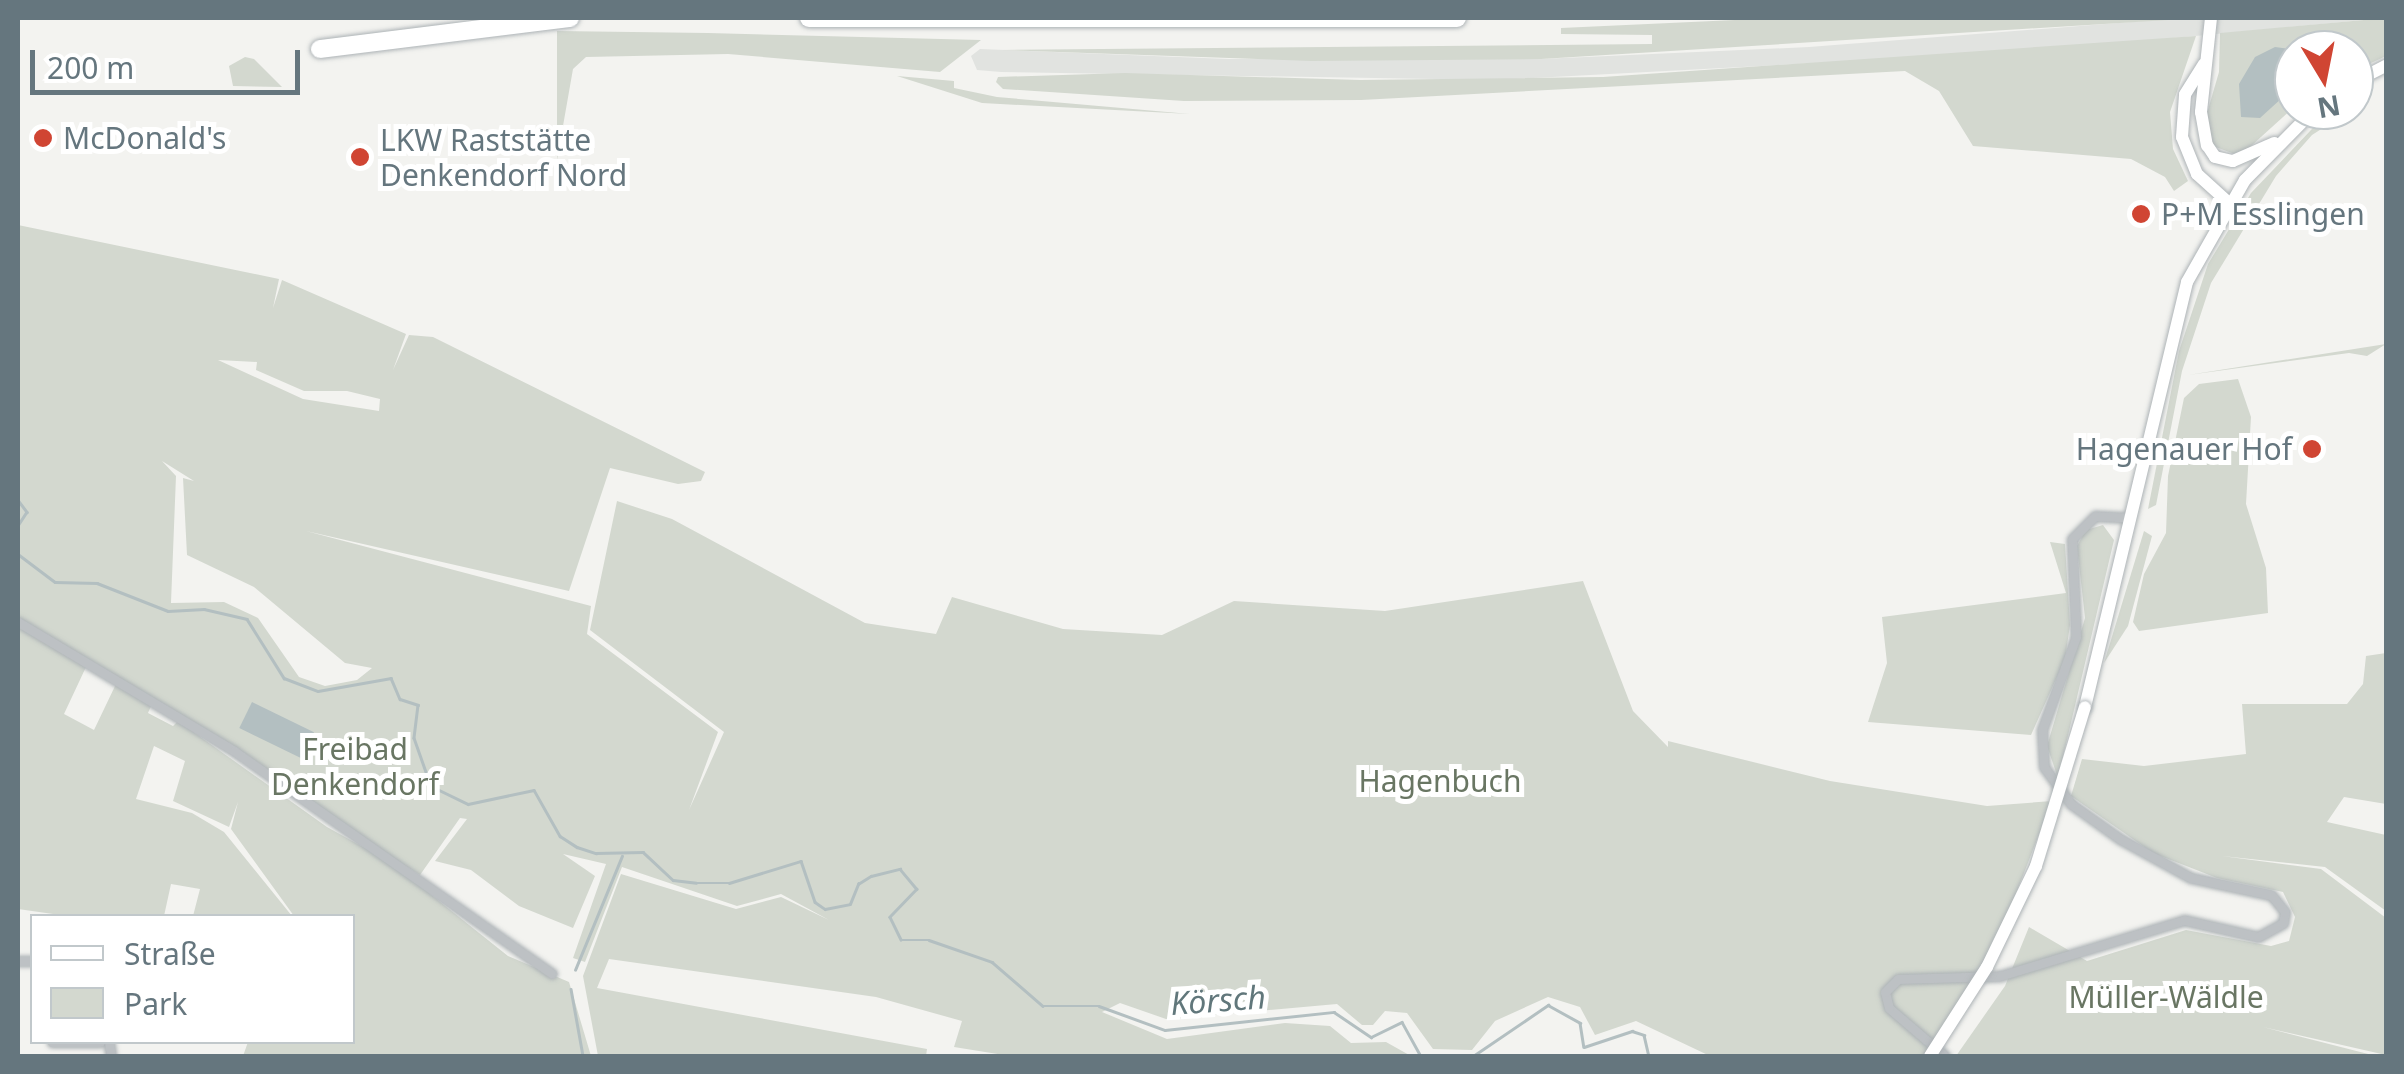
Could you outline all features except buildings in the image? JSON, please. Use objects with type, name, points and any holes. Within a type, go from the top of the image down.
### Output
[{"type":"highway","points":[[320,49],[570,18]]},
{"type":"highway","points":[[809,18],[1457,18]]},
{"type":"main road","points":[[2211,18],[2201,120],[2214,155],[2238,190]]},
{"type":"main road","points":[[2206,62],[2185,96],[2182,138],[2197,174],[2229,203]]},
{"type":"main road","points":[[1930,1056],[1988,966],[2036,866],[2085,707],[2179,306],[2229,203],[2291,130]]},
{"type":"main road","points":[[2214,155],[2239,160],[2280,140]]},
{"type":"street","points":[[1945,1056],[1889,1008],[1890,984],[1908,977],[2000,976],[2184,920],[2258,937],[2283,923],[2285,912],[2271,895],[2191,878],[2120,840],[2071,804],[2044,767],[2042,730],[2076,638],[2072,540],[2094,516],[2130,518]]},
{"type":"street","points":[[18,622],[234,751],[552,974]]},
{"type":"shaded area","points":[[2386,18],[2023,52],[1496,80],[1001,72],[977,70],[971,56],[980,49],[1229,59],[1541,59],[1809,47],[2169,19]]},
{"type":"shaded area","points":[[2274,48],[2274,105],[2260,118],[2241,117],[2239,84],[2255,57]]},
{"type":"shaded area","points":[[252,702],[314,732],[301,758],[239,728]]},
{"type":"green space","points":[[1778,18],[2200,18],[1541,59],[1311,61],[1002,50],[1652,44],[1652,35],[1561,34],[1561,28]]},
{"type":"green space","points":[[2386,18],[2386,56],[2374,62],[2374,30],[2274,30],[2274,125],[2240,156],[2213,146],[2205,120],[2219,72],[2220,33]]},
{"type":"green space","points":[[557,31],[981,40],[940,72],[728,54],[586,57],[573,69],[557,160]]},
{"type":"green space","points":[[2196,36],[2170,112],[2173,149],[2188,181],[2174,191],[2165,177],[2131,159],[1973,146],[1939,91],[1905,71],[1361,100],[1184,101],[1003,89],[996,82],[998,77],[1125,73],[1360,80],[1603,77]]},
{"type":"green space","points":[[245,57],[254,59],[282,87],[233,86],[229,66]]},
{"type":"green space","points":[[897,76],[954,81],[954,88],[997,97],[1190,114],[982,103]]},
{"type":"green space","points":[[2311,130],[2320,130],[2276,176],[2211,283],[2182,371],[2156,505],[2148,509],[2179,351],[2208,264],[2251,193]]},
{"type":"green space","points":[[18,225],[279,279],[273,308],[282,280],[406,334],[393,370],[409,335],[433,337],[705,472],[701,481],[678,484],[610,468],[569,591],[306,531],[591,606],[587,634],[718,732],[689,810],[724,732],[590,630],[617,501],[672,519],[865,623],[936,634],[952,597],[1063,629],[1162,635],[1234,601],[1385,611],[1583,581],[1633,711],[1668,747],[1668,741],[1830,781],[1987,806],[2052,801],[1999,937],[1927,1056],[1710,1056],[1636,1021],[1595,1035],[1580,1007],[1548,997],[1495,1021],[1472,1050],[1433,1049],[1407,1013],[1385,1011],[1373,1025],[1362,1025],[1337,1004],[1166,1019],[1120,1003],[1102,1012],[1167,1039],[1285,1023],[1330,1026],[1351,1043],[1386,1042],[1411,1056],[1010,1056],[954,1047],[962,1021],[876,997],[609,959],[597,988],[927,1049],[926,1056],[598,1056],[583,976],[621,874],[736,909],[781,897],[829,920],[781,894],[737,906],[622,867],[585,962],[573,958],[606,864],[563,854],[595,876],[573,928],[519,906],[471,870],[435,861],[467,819],[460,818],[420,875],[18,618]],"holes":[[[218,360],[257,362],[256,370],[304,391],[347,391],[380,399],[379,411],[303,399]],[[162,461],[194,481],[183,478],[187,555],[254,587],[345,663],[372,668],[357,680],[325,686],[299,677],[258,618],[224,602],[171,603],[176,476]]]},
{"type":"green space","points":[[2386,344],[2367,356],[2349,353],[2188,375]]},
{"type":"green space","points":[[2238,379],[2251,417],[2246,504],[2266,568],[2268,613],[2139,631],[2133,622],[2144,574],[2166,533],[2168,476],[2184,398],[2199,384]]},
{"type":"green space","points":[[2103,525],[2114,540],[2058,778],[2047,746],[2085,618],[2077,546],[2086,530]]},
{"type":"green space","points":[[2144,531],[2152,536],[2128,626],[2104,663]]},
{"type":"green space","points":[[2050,542],[2065,544],[2070,625],[2065,659],[2031,735],[1868,722],[1887,663],[1882,617],[2066,593]]},
{"type":"green space","points":[[18,624],[86,667],[64,714],[94,730],[116,684],[151,706],[148,713],[173,726],[178,721],[327,827],[390,862],[508,956],[569,982],[591,1056],[243,1056],[247,1044],[355,1044],[355,914],[293,914],[231,829],[238,802],[229,827],[173,801],[185,761],[154,746],[136,799],[192,813],[224,832],[290,914],[194,914],[200,889],[171,884],[164,914],[53,914],[18,909]]},
{"type":"green space","name":"Müller-Wäldle","points":[[2386,653],[2386,804],[2344,797],[2327,822],[2386,835],[2386,911],[2325,867],[2222,856],[2321,869],[2386,918],[2386,1055],[2263,1027],[2376,1056],[1956,1056],[2005,986],[2029,927],[2087,961],[2186,930],[2271,946],[2289,941],[2295,917],[2283,892],[2217,878],[2153,853],[2071,796],[2082,759],[2144,766],[2246,754],[2242,704],[2347,704],[2363,684],[2366,656]]},
{"type":"waterway","name":"Körsch","points":[[18,500],[27,512],[18,526]]},
{"type":"waterway","name":"Körsch","points":[[18,554],[55,582],[97,583],[168,611],[204,609],[247,619],[284,678],[318,691],[391,678],[400,699],[418,705],[414,738],[431,786],[468,804],[534,790],[560,836],[577,847],[596,853],[643,852],[673,880],[696,883],[729,883],[801,861],[815,902],[825,909],[850,904],[858,884],[871,876],[900,869],[917,889],[890,917],[901,940],[929,940],[992,962],[1043,1006],[1099,1006],[1165,1030],[1334,1012],[1371,1037],[1402,1022],[1421,1056]]},
{"type":"waterway","points":[[575,970],[622,856]]},
{"type":"waterway","points":[[571,989],[583,1056]]},
{"type":"waterway","name":"Körsch","points":[[1473,1056],[1548,1005],[1580,1023],[1584,1047],[1632,1031],[1644,1035],[1649,1056]]},
{"type":"place","name":"McDonald's","points":[[43,138]]},
{"type":"place","name":"LKW Raststätte Denkendorf Nord","points":[[360,157]]},
{"type":"place","name":"P+M Esslingen","points":[[2141,214]]},
{"type":"place","name":"Hagenauer Hof","points":[[2312,449]]},
{"type":"park label","name":"Freibad Denkendorf","points":[[355,766]]},
{"type":"park label","name":"Hagenbuch","points":[[1440,781]]}]
